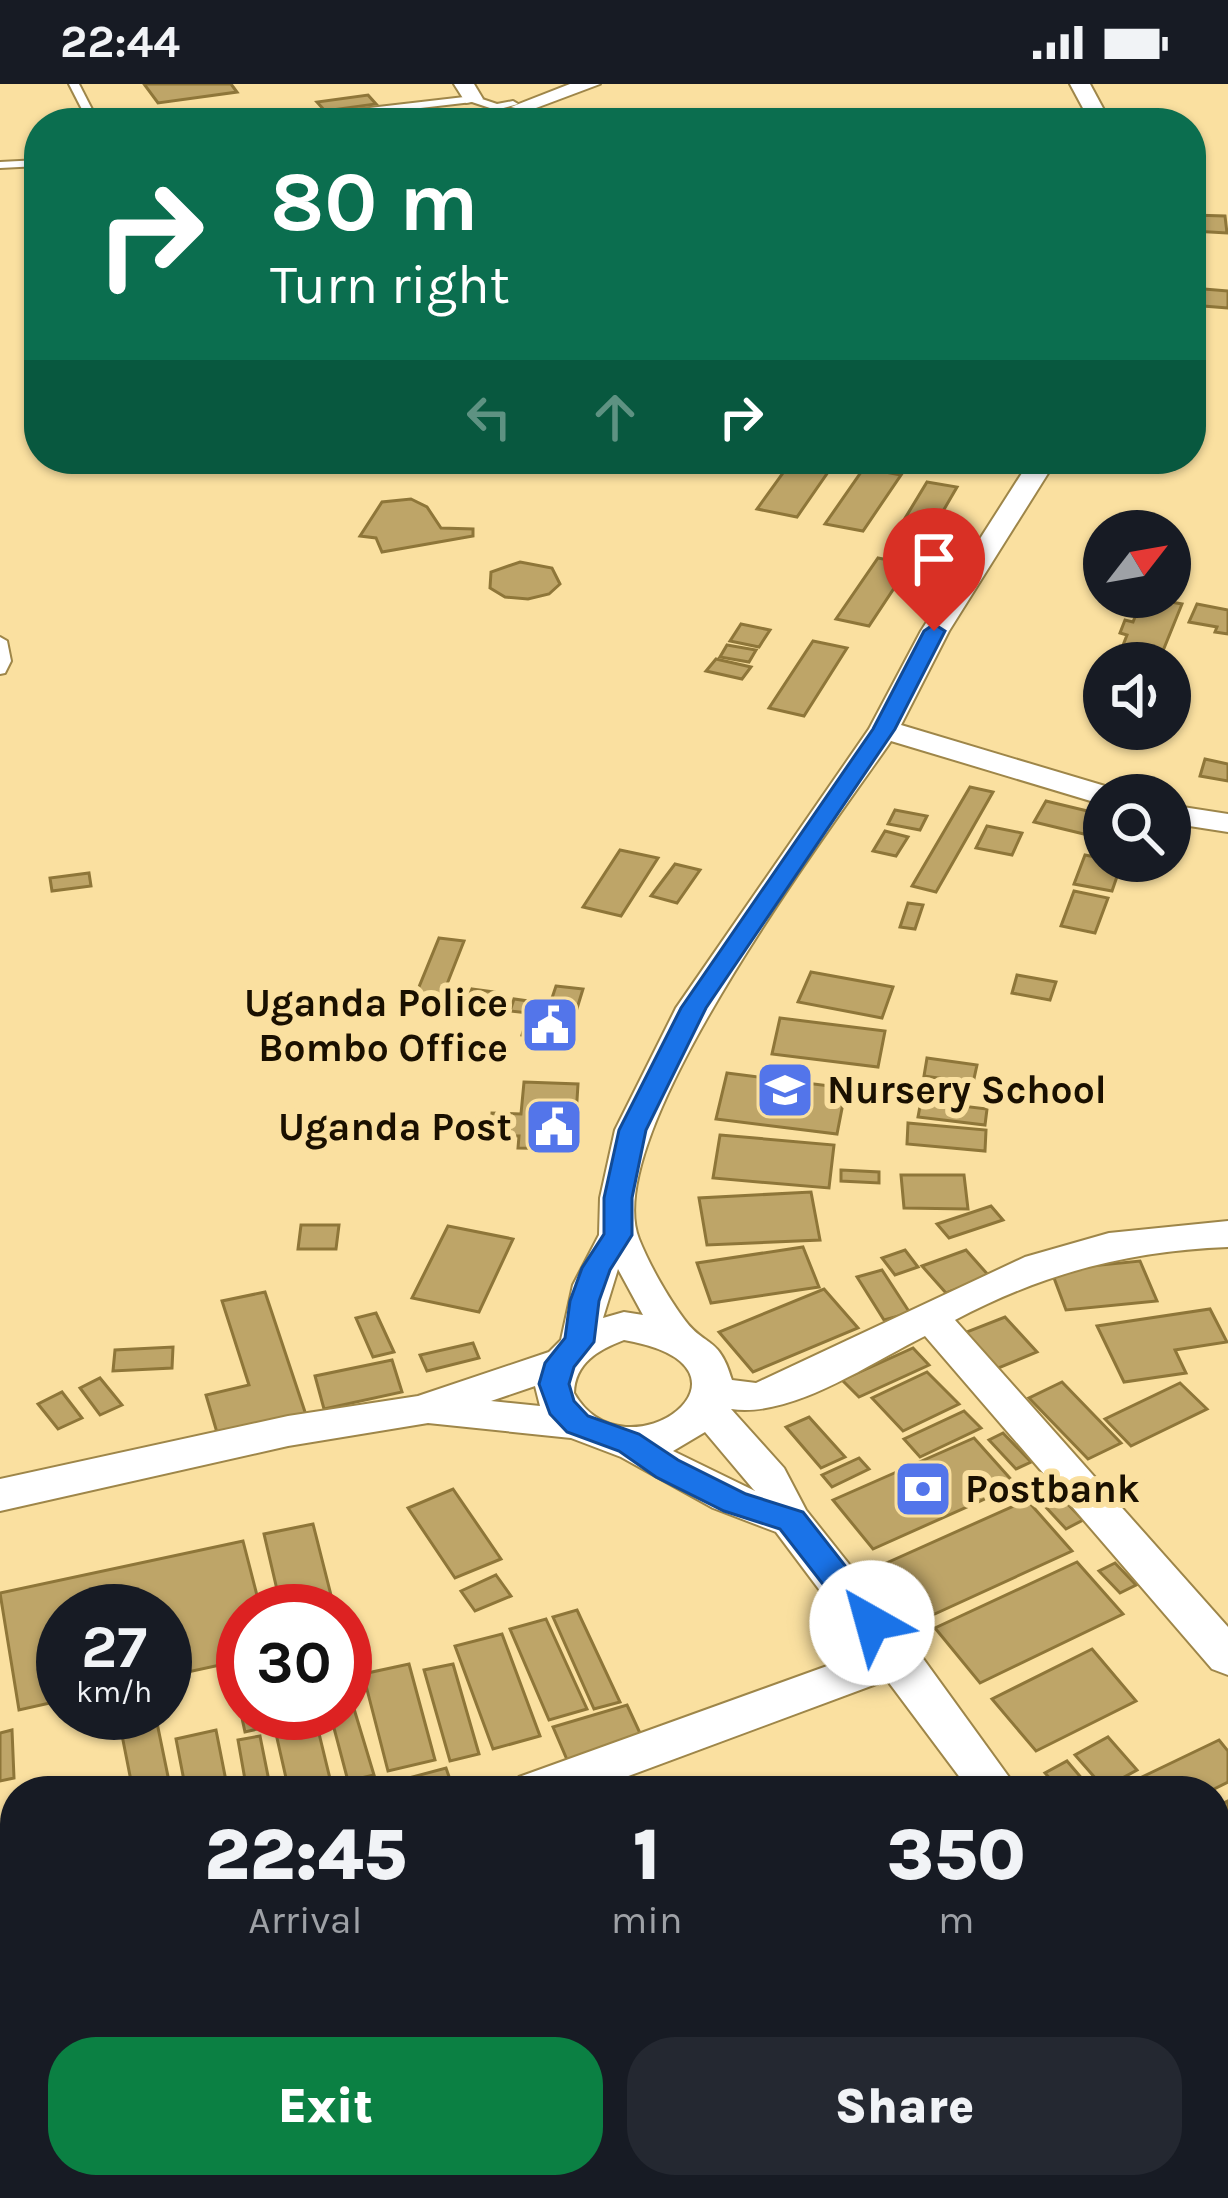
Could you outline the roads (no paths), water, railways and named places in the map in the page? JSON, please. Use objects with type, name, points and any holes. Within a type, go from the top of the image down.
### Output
[{"type":"street","points":[[518,106],[590,84]]},
{"type":"street","points":[[984,1776],[791,1521],[769,1479],[711,1401],[713,1374],[705,1358],[672,1333],[618,1235],[618,1198],[632,1130],[694,1008],[884,729],[934,631],[1034,474]]},
{"type":"street","points":[[884,729],[1083,790]]},
{"type":"street","points":[[1191,817],[1228,823]]},
{"type":"street","points":[[618,1235],[590,1285],[570,1352],[554,1384],[560,1406],[578,1424],[600,1436],[628,1442],[675,1435],[711,1401],[775,1393],[1052,1258],[1156,1237],[1228,1234]]},
{"type":"street","points":[[930,1316],[1228,1658]]},
{"type":"street","points":[[0,1495],[288,1431],[421,1410],[624,1326],[672,1333]]},
{"type":"street","points":[[421,1410],[578,1424]]},
{"type":"street","points":[[628,1442],[735,1503],[791,1521]]},
{"type":"street","points":[[614,1776],[898,1658]]},
{"type":"lane","points":[[364,108],[468,92],[496,107],[518,106]]},
{"type":"lane","points":[[0,640],[4,661],[0,670]]},
{"type":"place","name":"Uganda Police Bombo Office","points":[[550,1025]]},
{"type":"place","name":"Nursery School","points":[[785,1090]]},
{"type":"place","name":"Uganda Post","points":[[554,1127]]},
{"type":"place","name":"Postbank","points":[[923,1489]]}]
